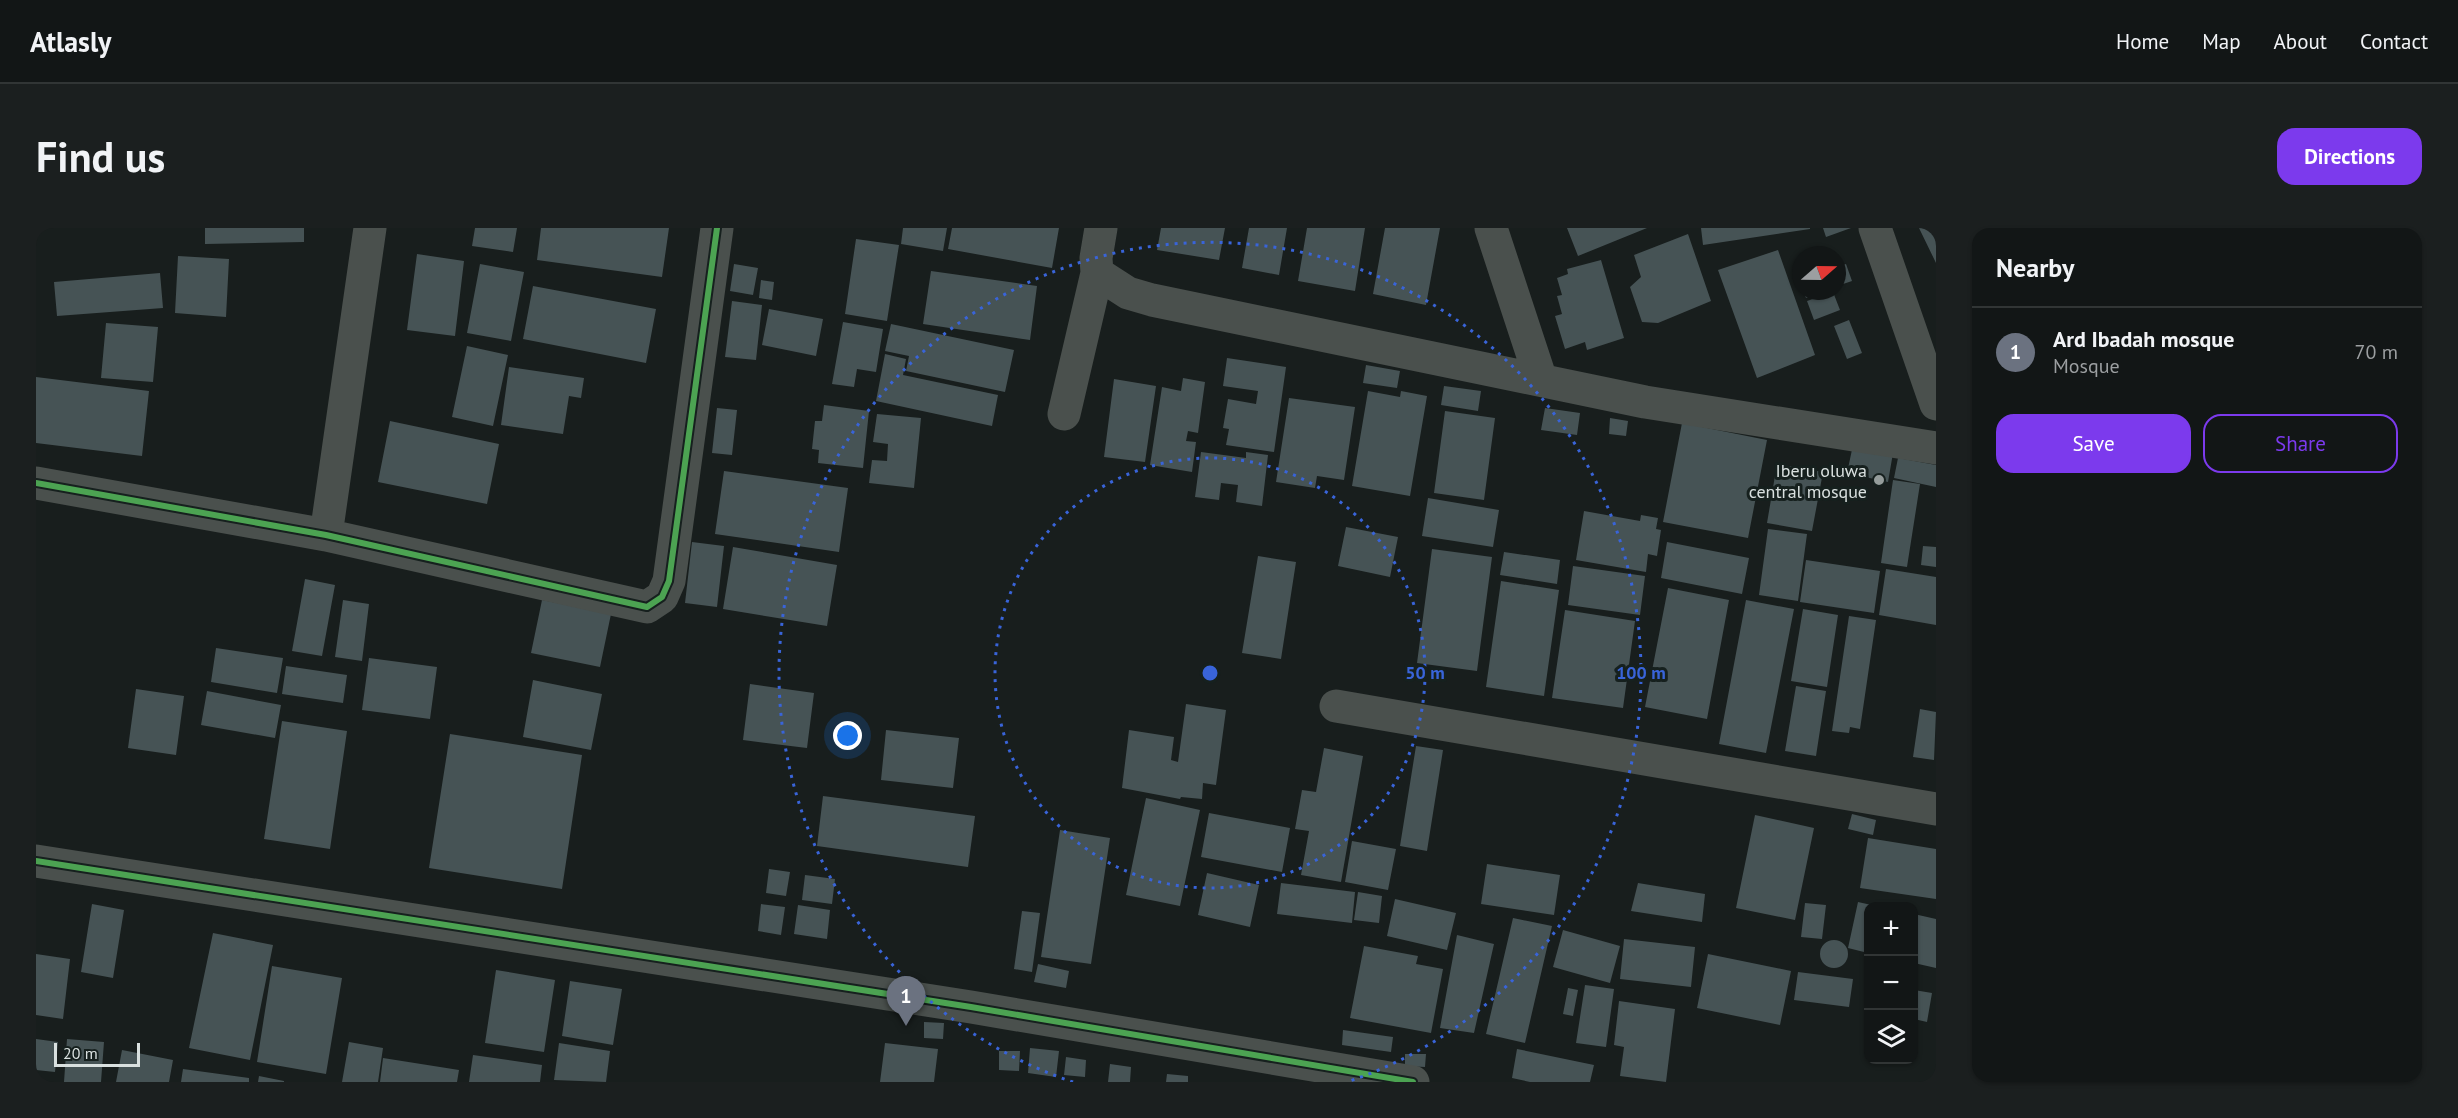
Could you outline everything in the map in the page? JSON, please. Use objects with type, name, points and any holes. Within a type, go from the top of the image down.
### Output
[{"type":"street","points":[[326,535],[370,228]]},
{"type":"street","points":[[36,483],[326,535],[646,607],[662,597],[669,581],[717,228]]},
{"type":"street","points":[[1064,414],[1098,273],[1096,258],[1101,228]]},
{"type":"street","points":[[1491,228],[1541,380]]},
{"type":"street","points":[[1875,228],[1936,404]]},
{"type":"street","points":[[1098,273],[1128,293],[1152,300],[1645,402],[1936,448]]},
{"type":"street","points":[[1336,706],[1936,809]]},
{"type":"street","points":[[36,861],[971,1007],[1413,1082]]},
{"type":"building","points":[[205,228],[304,228],[304,242],[205,244]]},
{"type":"building","points":[[475,228],[517,228],[513,252],[472,246]]},
{"type":"building","points":[[541,228],[669,228],[662,277],[537,260]]},
{"type":"building","points":[[903,228],[947,228],[943,251],[901,244]]},
{"type":"building","points":[[952,228],[1059,228],[1052,268],[948,249]]},
{"type":"building","points":[[1161,228],[1225,228],[1219,260],[1157,250]]},
{"type":"building","points":[[1249,228],[1287,228],[1279,275],[1242,268]]},
{"type":"building","points":[[1307,228],[1365,228],[1355,291],[1298,281]]},
{"type":"building","points":[[1385,228],[1440,228],[1426,305],[1373,294]]},
{"type":"building","points":[[1567,228],[1647,228],[1578,256]]},
{"type":"building","points":[[1701,228],[1810,228],[1810,229],[1703,245]]},
{"type":"building","points":[[1823,228],[1851,228],[1826,237]]},
{"type":"building","points":[[1919,228],[1936,228],[1936,263]]},
{"type":"building","points":[[1688,234],[1711,301],[1658,323],[1642,322],[1630,287],[1641,277],[1634,255]]},
{"type":"building","points":[[856,239],[899,245],[887,321],[845,314]]},
{"type":"building","points":[[1778,250],[1792,290],[1792,300],[1796,300],[1815,355],[1757,378],[1718,270]]},
{"type":"building","points":[[417,254],[464,261],[455,336],[407,330]]},
{"type":"building","points":[[178,256],[229,259],[226,317],[175,313]]},
{"type":"building","points":[[1601,260],[1624,338],[1587,350],[1585,342],[1565,349],[1555,316],[1562,314],[1557,296],[1562,295],[1557,278],[1568,274],[1567,269]]},
{"type":"building","points":[[480,264],[524,272],[511,341],[467,333]]},
{"type":"building","points":[[734,264],[758,268],[753,295],[730,291]]},
{"type":"building","points":[[1846,264],[1852,281],[1846,283]]},
{"type":"building","points":[[931,271],[1037,286],[1030,340],[923,324]]},
{"type":"building","points":[[160,273],[163,308],[57,316],[54,282]]},
{"type":"building","points":[[761,280],[774,282],[772,300],[759,298]]},
{"type":"building","points":[[533,286],[656,309],[646,363],[523,339]]},
{"type":"building","points":[[1836,300],[1840,310],[1814,320],[1807,301]]},
{"type":"building","points":[[732,301],[762,305],[756,360],[725,357]]},
{"type":"building","points":[[769,309],[823,319],[816,356],[762,345]]},
{"type":"building","points":[[1849,320],[1862,353],[1847,359],[1834,326]]},
{"type":"building","points":[[843,322],[883,329],[876,372],[857,369],[854,387],[832,384]]},
{"type":"building","points":[[106,323],[158,327],[153,382],[101,378]]},
{"type":"building","points":[[891,324],[1014,350],[1005,392],[906,371],[909,356],[885,351]]},
{"type":"building","points":[[467,346],[508,355],[493,426],[452,417]]},
{"type":"building","points":[[885,354],[906,359],[903,375],[998,395],[992,426],[876,401]]},
{"type":"building","points":[[1227,358],[1286,367],[1274,452],[1226,445],[1229,429],[1223,428],[1228,399],[1256,404],[1258,391],[1223,386]]},
{"type":"building","points":[[1366,365],[1400,371],[1397,388],[1363,383]]},
{"type":"building","points":[[509,367],[584,378],[581,398],[569,396],[563,434],[501,425]]},
{"type":"building","points":[[36,377],[149,391],[142,456],[36,443]]},
{"type":"building","points":[[1183,378],[1205,382],[1198,433],[1188,431],[1186,441],[1196,442],[1192,472],[1150,465],[1162,387],[1181,391]]},
{"type":"building","points":[[1114,379],[1156,386],[1145,462],[1104,457]]},
{"type":"building","points":[[1444,386],[1481,391],[1478,411],[1441,405]]},
{"type":"building","points":[[1368,391],[1400,397],[1401,391],[1427,396],[1410,496],[1352,486]]},
{"type":"building","points":[[1289,398],[1355,407],[1344,480],[1317,476],[1315,488],[1276,482]]},
{"type":"building","points":[[824,405],[869,411],[863,468],[818,463],[819,450],[812,449],[815,421],[822,421]]},
{"type":"building","points":[[717,408],[737,410],[732,455],[712,453]]},
{"type":"building","points":[[1545,408],[1580,413],[1577,435],[1541,430]]},
{"type":"building","points":[[1445,411],[1495,418],[1484,500],[1434,493]]},
{"type":"building","points":[[877,414],[921,418],[914,488],[869,483],[872,460],[887,461],[888,444],[873,442]]},
{"type":"building","points":[[1610,418],[1628,421],[1626,436],[1609,434]]},
{"type":"building","points":[[390,421],[499,444],[487,504],[378,482]]},
{"type":"building","points":[[1682,423],[1767,440],[1748,538],[1663,522]]},
{"type":"building","points":[[1853,445],[1893,453],[1888,482],[1847,473]]},
{"type":"building","points":[[1201,452],[1246,458],[1246,452],[1268,455],[1262,506],[1236,502],[1238,485],[1221,483],[1219,500],[1195,497]]},
{"type":"building","points":[[1898,458],[1936,465],[1936,487],[1894,478]]},
{"type":"building","points":[[1777,464],[1823,472],[1812,531],[1767,523]]},
{"type":"building","points":[[724,471],[848,488],[839,552],[715,534]]},
{"type":"building","points":[[1893,480],[1920,484],[1907,567],[1881,563]]},
{"type":"building","points":[[1428,498],[1499,510],[1493,547],[1422,536]]},
{"type":"building","points":[[1584,511],[1640,521],[1641,515],[1658,518],[1656,529],[1661,530],[1657,556],[1648,554],[1646,572],[1576,560]]},
{"type":"building","points":[[1346,527],[1398,537],[1390,577],[1338,566]]},
{"type":"building","points":[[1768,529],[1807,534],[1798,601],[1759,595]]},
{"type":"building","points":[[692,542],[724,546],[717,607],[685,603]]},
{"type":"building","points":[[1667,542],[1749,558],[1742,594],[1661,578]]},
{"type":"building","points":[[1923,546],[1936,547],[1936,567],[1921,565]]},
{"type":"building","points":[[733,547],[837,565],[827,626],[723,609]]},
{"type":"building","points":[[1432,549],[1492,557],[1477,671],[1417,663]]},
{"type":"building","points":[[1504,552],[1560,560],[1557,584],[1500,575]]},
{"type":"building","points":[[1258,556],[1296,562],[1281,659],[1242,653]]},
{"type":"building","points":[[1806,560],[1880,571],[1874,613],[1800,602]]},
{"type":"building","points":[[1573,566],[1645,576],[1640,615],[1568,605]]},
{"type":"building","points":[[1886,569],[1936,577],[1936,625],[1879,615]]},
{"type":"building","points":[[305,579],[335,585],[322,656],[292,651]]},
{"type":"building","points":[[1501,581],[1559,590],[1544,696],[1486,687]]},
{"type":"building","points":[[1668,588],[1729,600],[1707,719],[1645,707]]},
{"type":"building","points":[[343,600],[369,604],[362,661],[335,657]]},
{"type":"building","points":[[542,600],[611,614],[600,667],[531,653]]},
{"type":"building","points":[[1746,600],[1794,609],[1766,753],[1719,744]]},
{"type":"building","points":[[1803,609],[1838,615],[1827,687],[1791,681]]},
{"type":"building","points":[[1565,610],[1635,621],[1623,708],[1552,698]]},
{"type":"building","points":[[1849,616],[1876,620],[1860,729],[1850,727],[1849,733],[1832,731]]},
{"type":"building","points":[[216,648],[283,658],[277,693],[211,682]]},
{"type":"building","points":[[369,658],[437,667],[430,719],[362,710]]},
{"type":"building","points":[[286,666],[347,675],[343,703],[282,694]]},
{"type":"building","points":[[533,680],[602,694],[591,750],[523,737]]},
{"type":"building","points":[[750,684],[814,693],[807,748],[743,740]]},
{"type":"building","points":[[1796,686],[1826,691],[1816,756],[1785,751]]},
{"type":"building","points":[[136,689],[184,696],[176,755],[128,748]]},
{"type":"building","points":[[207,691],[281,705],[275,738],[201,725]]},
{"type":"building","points":[[1186,704],[1226,710],[1216,785],[1203,783],[1202,799],[1181,797],[1180,799],[1122,788],[1129,730],[1174,737],[1171,760],[1178,762]]},
{"type":"building","points":[[1920,709],[1936,712],[1934,760],[1913,757]]},
{"type":"building","points":[[282,721],[347,731],[330,849],[264,839]]},
{"type":"building","points":[[886,730],[959,738],[953,788],[881,780]]},
{"type":"building","points":[[450,734],[582,755],[562,889],[429,868]]},
{"type":"building","points":[[1416,746],[1443,750],[1427,851],[1400,846]]},
{"type":"building","points":[[1324,748],[1363,756],[1341,882],[1301,875],[1309,831],[1295,829],[1302,790],[1316,792]]},
{"type":"building","points":[[823,796],[975,816],[968,867],[817,846]]},
{"type":"building","points":[[1146,798],[1200,810],[1180,906],[1126,895]]},
{"type":"building","points":[[1209,813],[1290,828],[1282,872],[1201,857]]},
{"type":"building","points":[[1852,814],[1876,820],[1873,835],[1848,829]]},
{"type":"building","points":[[1755,815],[1814,828],[1795,920],[1736,908]]},
{"type":"building","points":[[1060,830],[1110,838],[1091,964],[1041,957]]},
{"type":"building","points":[[1868,838],[1936,849],[1936,899],[1860,888]]},
{"type":"building","points":[[1352,841],[1396,849],[1388,890],[1345,882]]},
{"type":"building","points":[[1487,864],[1560,875],[1554,915],[1481,904]]},
{"type":"building","points":[[769,869],[790,872],[786,896],[766,893]]},
{"type":"building","points":[[1207,873],[1259,885],[1250,927],[1198,915]]},
{"type":"building","points":[[805,875],[835,879],[832,904],[802,900]]},
{"type":"building","points":[[1281,883],[1355,892],[1352,923],[1277,914]]},
{"type":"building","points":[[1638,883],[1705,894],[1702,922],[1631,911]]},
{"type":"building","points":[[1358,892],[1382,896],[1379,923],[1354,920]]},
{"type":"building","points":[[1395,899],[1456,913],[1447,950],[1387,936]]},
{"type":"building","points":[[1858,902],[1864,903],[1864,952],[1848,948]]},
{"type":"building","points":[[1805,903],[1826,905],[1822,939],[1801,937]]},
{"type":"building","points":[[92,904],[124,910],[113,978],[81,972]]},
{"type":"building","points":[[761,904],[785,907],[781,935],[758,931]]},
{"type":"building","points":[[798,905],[830,910],[827,939],[794,934]]},
{"type":"building","points":[[1022,911],[1040,913],[1032,972],[1014,969]]},
{"type":"building","points":[[1918,915],[1936,919],[1936,968],[1918,964]]},
{"type":"building","points":[[1513,918],[1552,926],[1525,1043],[1486,1034]]},
{"type":"building","points":[[1563,930],[1620,946],[1610,983],[1553,967]]},
{"type":"building","points":[[213,933],[273,945],[250,1060],[189,1048]]},
{"type":"building","points":[[1457,935],[1494,944],[1474,1033],[1440,1028]]},
{"type":"building","points":[[1624,939],[1695,947],[1691,987],[1620,979]]},
{"type":"building","points":[[1834,940],[1844,944],[1848,954],[1844,964],[1834,968],[1824,964],[1820,954],[1824,944]]},
{"type":"building","points":[[1364,946],[1418,956],[1416,964],[1443,969],[1431,1033],[1350,1018]]},
{"type":"building","points":[[36,954],[70,959],[63,1019],[36,1015]]},
{"type":"building","points":[[1708,954],[1791,971],[1780,1025],[1697,1008]]},
{"type":"building","points":[[1038,964],[1069,971],[1066,988],[1034,982]]},
{"type":"building","points":[[272,966],[342,978],[326,1074],[257,1062]]},
{"type":"building","points":[[496,970],[555,980],[544,1052],[485,1043]]},
{"type":"building","points":[[1798,972],[1853,979],[1849,1007],[1794,1000]]},
{"type":"building","points":[[570,981],[622,989],[613,1045],[562,1036]]},
{"type":"building","points":[[1585,985],[1614,989],[1606,1047],[1576,1043]]},
{"type":"building","points":[[1568,988],[1578,990],[1573,1016],[1563,1014]]},
{"type":"building","points":[[1918,991],[1932,993],[1927,1022],[1918,1020]]},
{"type":"building","points":[[1619,1001],[1675,1009],[1666,1082],[1620,1076],[1624,1047],[1614,1045]]},
{"type":"building","points":[[924,1022],[944,1023],[943,1039],[924,1038]]},
{"type":"building","points":[[1343,1030],[1393,1037],[1391,1052],[1342,1045]]},
{"type":"building","points":[[36,1039],[58,1042],[55,1072],[36,1070]]},
{"type":"building","points":[[67,1039],[104,1042],[101,1082],[64,1082]]},
{"type":"building","points":[[349,1042],[383,1048],[378,1082],[342,1082]]},
{"type":"building","points":[[559,1043],[610,1051],[606,1082],[554,1080]]},
{"type":"building","points":[[885,1043],[938,1049],[934,1082],[880,1082]]},
{"type":"building","points":[[1030,1048],[1059,1051],[1056,1077],[1028,1073]]},
{"type":"building","points":[[1517,1049],[1594,1065],[1590,1082],[1530,1082],[1512,1078]]},
{"type":"building","points":[[122,1050],[173,1060],[169,1082],[116,1082]]},
{"type":"building","points":[[999,1051],[1020,1051],[1019,1071],[999,1070]]},
{"type":"building","points":[[1405,1054],[1426,1054],[1425,1067],[1405,1066]]},
{"type":"building","points":[[473,1055],[542,1065],[540,1082],[469,1082]]},
{"type":"building","points":[[1066,1057],[1086,1060],[1085,1077],[1064,1075]]},
{"type":"building","points":[[383,1058],[459,1070],[457,1082],[380,1082]]},
{"type":"building","points":[[1110,1064],[1131,1067],[1130,1082],[1108,1082]]},
{"type":"building","points":[[183,1069],[249,1078],[249,1082],[181,1082]]},
{"type":"building","points":[[1167,1074],[1188,1076],[1188,1082],[1166,1082]]},
{"type":"building","points":[[259,1076],[284,1081],[284,1082],[258,1082]]},
{"type":"cycle path","points":[[36,483],[326,535],[647,607],[662,597],[669,581],[717,228]]},
{"type":"cycle path","points":[[36,861],[971,1007],[1413,1082]]},
{"type":"place","name":"Iberu oluwa central mosque","points":[[1879,480]]},
{"type":"place","name":"Ard Ibadah mosque","points":[[906,1026]]}]
